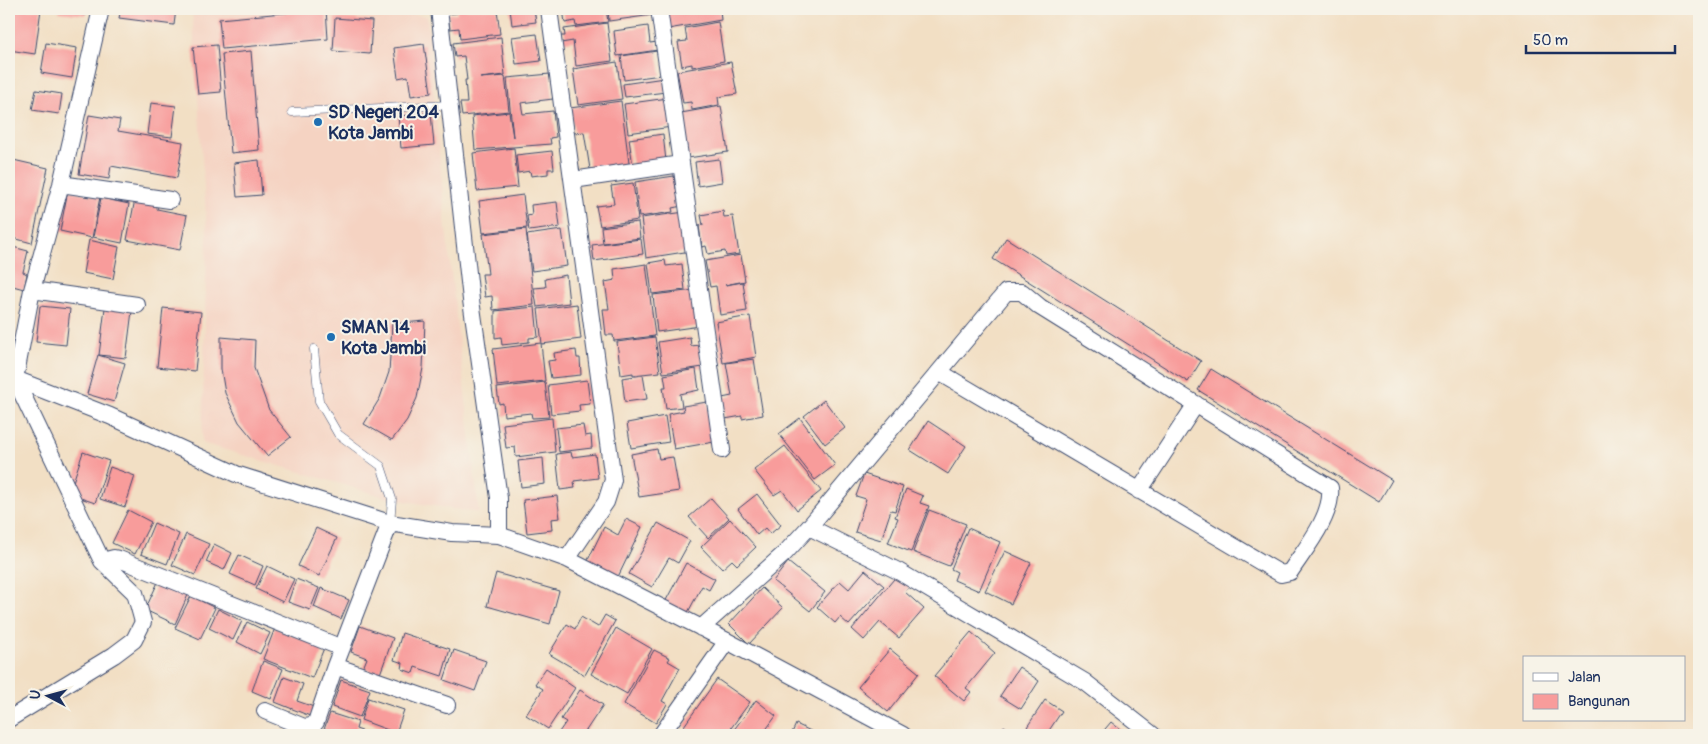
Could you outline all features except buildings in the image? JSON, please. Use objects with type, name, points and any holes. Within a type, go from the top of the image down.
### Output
[{"type":"street","points":[[9,719],[114,655],[134,640],[143,622],[135,593],[102,561],[12,379],[32,290],[60,184],[102,9]]},
{"type":"street","points":[[439,9],[471,300],[500,498],[499,535]]},
{"type":"street","points":[[549,9],[613,480],[606,502],[567,559]]},
{"type":"street","points":[[659,9],[722,450]]},
{"type":"street","points":[[573,180],[681,164]]},
{"type":"street","points":[[60,184],[170,200]]},
{"type":"street","points":[[32,290],[137,305]]},
{"type":"street","points":[[701,628],[784,554],[810,527],[938,372],[1006,292],[1022,292],[1040,306],[1330,488],[1331,498],[1327,513],[1290,572],[1281,574],[938,372]]},
{"type":"street","points":[[12,379],[110,416],[236,474],[390,523],[452,533],[499,535],[567,559],[903,735]]},
{"type":"street","points":[[1139,490],[1196,404]]},
{"type":"street","points":[[265,711],[304,727],[312,726],[316,722],[335,666],[390,523]]},
{"type":"street","points":[[810,527],[898,571],[1085,682],[1154,735]]},
{"type":"street","points":[[102,561],[114,558],[119,559],[342,648]]},
{"type":"street","points":[[660,735],[726,641]]},
{"type":"street","points":[[335,666],[447,704]]},
{"type":"lane","points":[[292,112],[450,105]]},
{"type":"lane","points":[[314,349],[319,401],[338,434],[381,466],[392,500],[390,523]]},
{"type":"shaded area","points":[[192,9],[359,9],[427,16],[446,229],[479,513],[392,499],[202,443],[207,231]]},
{"type":"place","name":"SD Negeri 204 Kota Jambi","points":[[318,122]]},
{"type":"place","name":"SMAN 14 Kota Jambi","points":[[331,337]]}]
